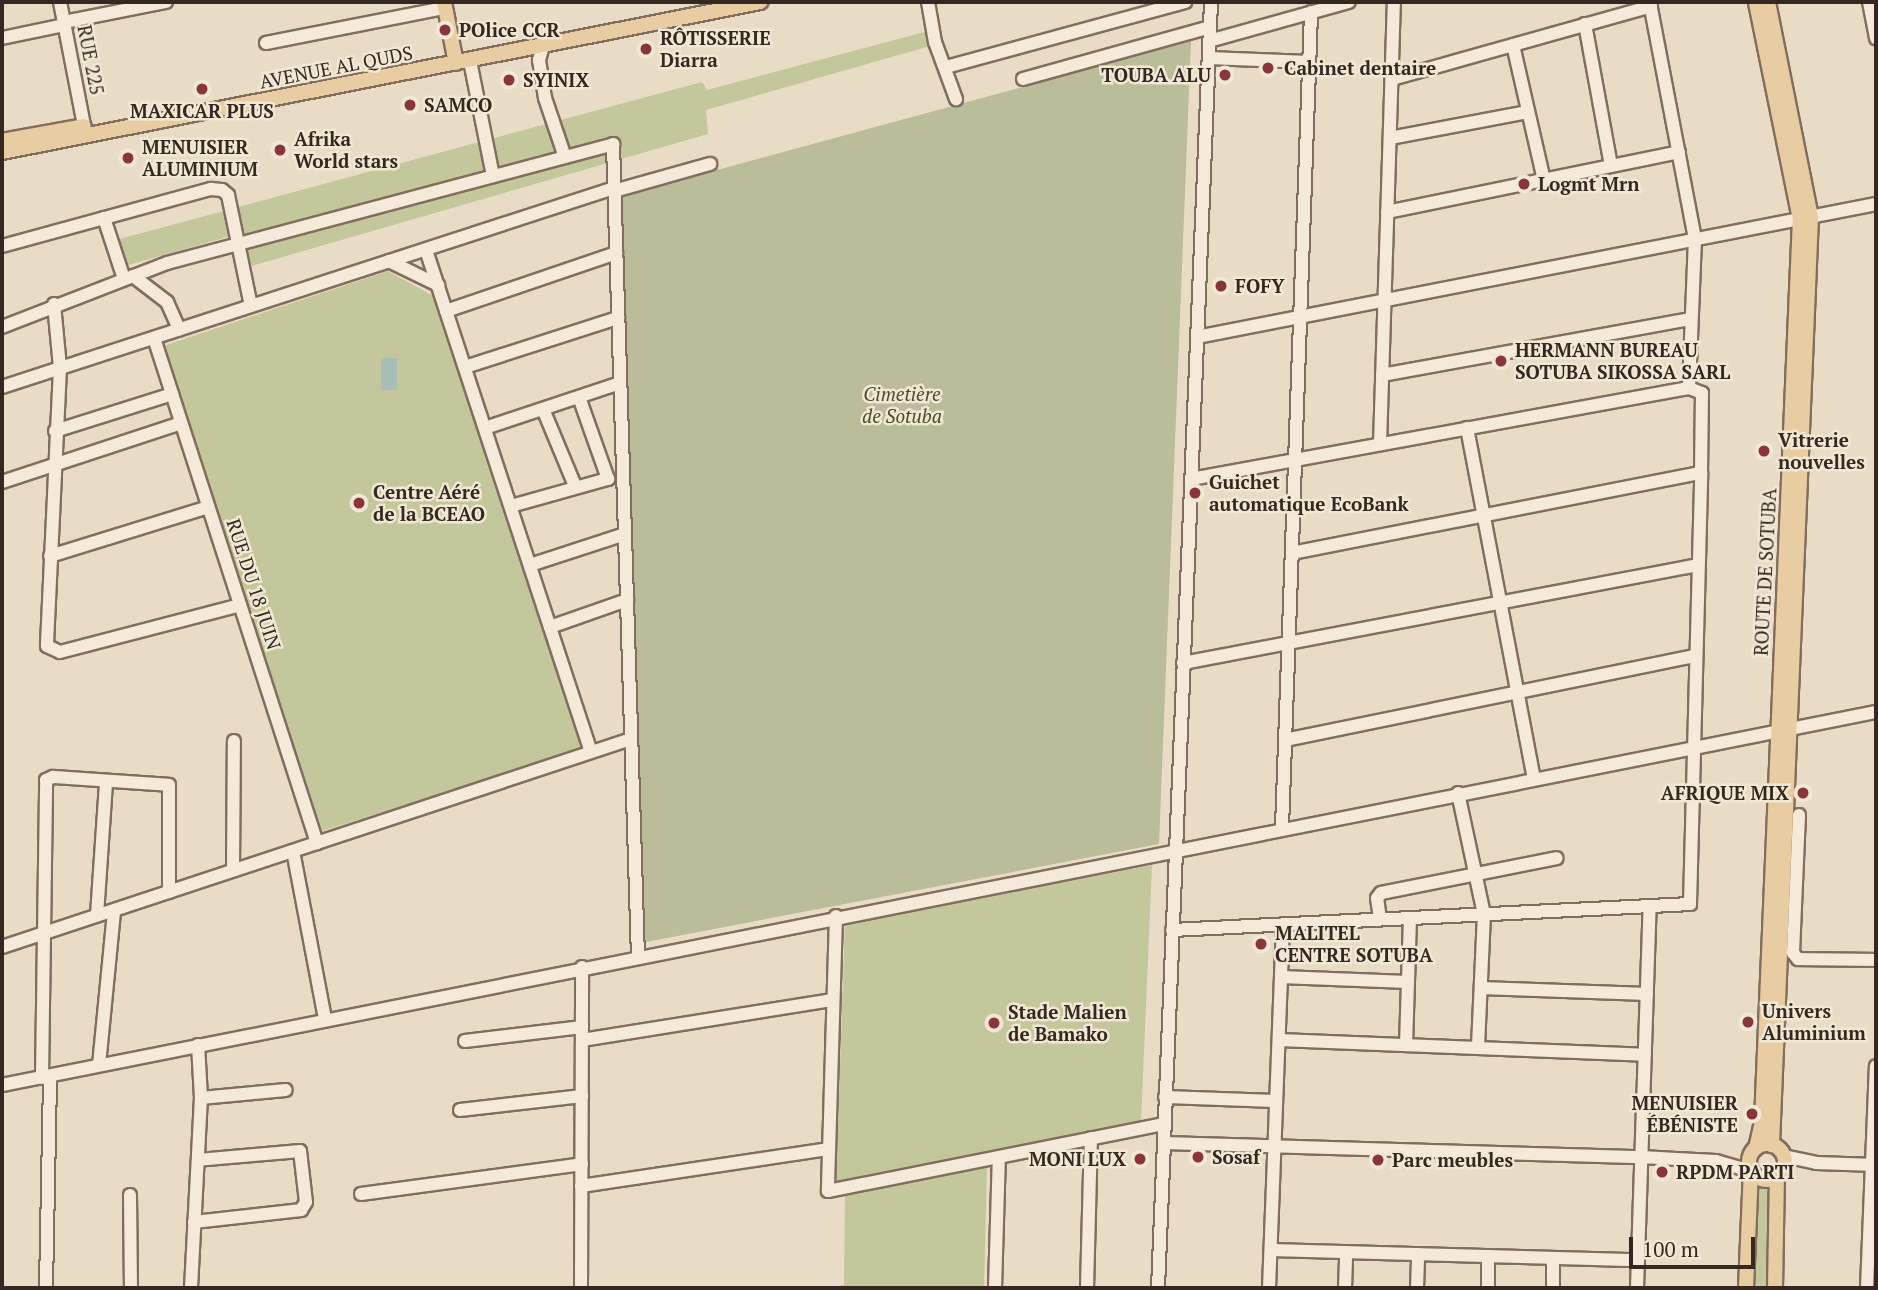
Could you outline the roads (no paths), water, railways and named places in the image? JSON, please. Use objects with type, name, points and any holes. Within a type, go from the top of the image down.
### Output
[{"type":"main road","name":"AVENUE AL QUDS","points":[[2,152],[462,59],[720,2]]},
{"type":"main road","name":"AVENUE AL QUDS","points":[[2,141],[543,46],[760,2]]},
{"type":"main road","name":"ROUTE DE SOTUBA","points":[[1756,2],[1806,218]]},
{"type":"main road","name":"ROUTE DE SOTUBA","points":[[1746,1288],[1751,1171],[1753,1151],[1762,1121],[1806,218],[1768,2]]},
{"type":"main road","points":[[447,4],[462,59]]},
{"type":"main road","name":"ROUTE DE SOTUBA","points":[[1772,1145],[1783,729]]},
{"type":"main road","points":[[1753,1151],[1772,1145],[1782,1166],[1775,1288]]},
{"type":"main road","points":[[1751,1171],[1763,1180],[1782,1166]]},
{"type":"street","name":"RUE 225","points":[[60,2],[84,126]]},
{"type":"street","points":[[2,38],[166,2]]},
{"type":"street","points":[[928,2],[956,99]]},
{"type":"street","points":[[946,67],[1185,2]]},
{"type":"street","points":[[1157,1288],[1211,2]]},
{"type":"street","points":[[1209,41],[1349,2]]},
{"type":"street","points":[[1380,444],[1394,2]]},
{"type":"street","points":[[1869,2],[1876,38]]},
{"type":"street","points":[[266,43],[447,4]]},
{"type":"street","points":[[1392,79],[1651,4],[1695,239],[1689,388]]},
{"type":"street","points":[[1282,827],[1311,13]]},
{"type":"street","points":[[1585,24],[1612,166]]},
{"type":"street","points":[[1023,79],[1210,27]]},
{"type":"street","points":[[1513,45],[1544,180]]},
{"type":"street","points":[[543,46],[539,60],[545,98],[565,157]]},
{"type":"street","points":[[1209,58],[1310,62]]},
{"type":"street","points":[[462,59],[493,176]]},
{"type":"street","points":[[1390,138],[1528,112]]},
{"type":"street","points":[[2,327],[54,304],[237,242],[613,144],[638,956]]},
{"type":"street","points":[[1387,212],[1679,152]]},
{"type":"street","points":[[2,387],[614,190],[710,164]]},
{"type":"street","points":[[2,246],[222,190],[228,195],[251,306]]},
{"type":"street","points":[[1197,337],[1876,204]]},
{"type":"street","points":[[104,218],[129,277],[167,302],[180,329]]},
{"type":"street","points":[[426,250],[592,752]]},
{"type":"street","points":[[446,311],[616,253]]},
{"type":"street","points":[[389,261],[438,285]]},
{"type":"street","points":[[54,304],[60,368],[53,465],[47,646],[51,651],[240,605]]},
{"type":"street","points":[[465,367],[618,318]]},
{"type":"street","points":[[1382,375],[1691,319]]},
{"type":"street","name":"RUE DU 18 JUIN","points":[[154,338],[317,843]]},
{"type":"street","points":[[485,428],[620,383]]},
{"type":"street","points":[[1172,930],[1690,904],[1702,393],[1689,388],[1191,479]]},
{"type":"street","points":[[55,431],[172,394]]},
{"type":"street","points":[[510,506],[608,479],[579,397]]},
{"type":"street","points":[[543,409],[575,486]]},
{"type":"street","points":[[2,481],[181,423]]},
{"type":"street","points":[[1467,428],[1534,778]]},
{"type":"street","points":[[1292,553],[1701,473]]},
{"type":"street","points":[[50,556],[208,507]]},
{"type":"street","points":[[530,565],[625,534]]},
{"type":"street","points":[[1183,663],[1698,565]]},
{"type":"street","points":[[550,627],[627,600]]},
{"type":"street","points":[[1285,740],[1696,656]]},
{"type":"street","points":[[2,1085],[1282,827],[1876,712]]},
{"type":"street","points":[[2,947],[631,739]]},
{"type":"street","points":[[233,870],[234,741]]},
{"type":"street","points":[[46,1288],[43,787],[53,777],[169,785],[169,892]]},
{"type":"street","points":[[97,915],[106,782]]},
{"type":"street","points":[[1458,793],[1484,914],[1478,1048]]},
{"type":"street","points":[[1799,815],[1793,953],[1798,959],[1876,960]]},
{"type":"street","points":[[293,851],[325,1019]]},
{"type":"street","points":[[1380,919],[1377,898],[1381,893],[1557,858]]},
{"type":"street","points":[[1637,1288],[1650,906]]},
{"type":"street","points":[[99,1065],[114,911]]},
{"type":"street","points":[[836,916],[828,1191],[1164,1125]]},
{"type":"street","points":[[1406,1045],[1410,918]]},
{"type":"street","points":[[1269,1288],[1283,924]]},
{"type":"street","points":[[581,1288],[582,967]]},
{"type":"street","points":[[1281,977],[1408,982]]},
{"type":"street","points":[[1481,988],[1647,994]]},
{"type":"street","points":[[464,1041],[582,1034],[833,1000]]},
{"type":"street","points":[[1279,1040],[1645,1055]]},
{"type":"street","points":[[191,1288],[201,1098],[198,1045]]},
{"type":"street","points":[[1867,1288],[1876,1066]]},
{"type":"street","points":[[201,1098],[286,1090]]},
{"type":"street","points":[[460,1110],[582,1096]]},
{"type":"street","points":[[1166,1097],[1276,1101]]},
{"type":"street","points":[[1087,1288],[1091,1138]]},
{"type":"street","points":[[1164,1143],[1641,1157],[1716,1161],[1751,1171]]},
{"type":"street","points":[[581,1186],[829,1149]]},
{"type":"street","points":[[194,1222],[301,1210],[306,1202],[300,1151],[198,1160]]},
{"type":"street","points":[[1716,1161],[1753,1151]]},
{"type":"street","points":[[995,1288],[999,1157]]},
{"type":"street","points":[[1782,1166],[1816,1163],[1874,1165]]},
{"type":"street","points":[[361,1194],[582,1164]]},
{"type":"street","points":[[130,1195],[131,1288]]},
{"type":"street","points":[[1271,1250],[1638,1260]]},
{"type":"street","points":[[1345,1288],[1346,1252]]},
{"type":"street","points":[[1417,1288],[1418,1254]]},
{"type":"street","points":[[1488,1256],[1488,1288]]},
{"type":"street","points":[[1553,1258],[1553,1288]]},
{"type":"water","points":[[381,358],[397,358],[397,390],[381,390]]},
{"type":"place","name":"POlice CCR","points":[[445,30]]},
{"type":"place","name":"RÔTISSERIE Diarra","points":[[646,49]]},
{"type":"place","name":"Cabinet dentaire","points":[[1268,68]]},
{"type":"place","name":"TOUBA ALU","points":[[1225,75]]},
{"type":"place","name":"SYINIX","points":[[509,80]]},
{"type":"place","name":"MAXICAR PLUS","points":[[202,89]]},
{"type":"place","name":"SAMCO","points":[[410,105]]},
{"type":"place","name":"Afrika World stars","points":[[280,150]]},
{"type":"place","name":"MENUISIER ALUMINIUM","points":[[128,158]]},
{"type":"place","name":"Logmt Mrn","points":[[1524,184]]},
{"type":"place","name":"FOFY","points":[[1221,286]]},
{"type":"place","name":"HERMANN BUREAU SOTUBA SIKOSSA SARL","points":[[1501,361]]},
{"type":"place","name":"Vitrerie nouvelles","points":[[1764,451]]},
{"type":"place","name":"Guichet automatique EcoBank","points":[[1195,493]]},
{"type":"place","name":"Centre Aéré de la BCEAO","points":[[359,503]]},
{"type":"place","name":"AFRIQUE MIX","points":[[1803,793]]},
{"type":"place","name":"MALITEL CENTRE SOTUBA","points":[[1261,944]]},
{"type":"place","name":"Univers Aluminium","points":[[1748,1022]]},
{"type":"place","name":"Stade Malien de Bamako","points":[[994,1023]]},
{"type":"place","name":"MENUISIER ÉBÉNISTE","points":[[1752,1114]]},
{"type":"place","name":"Sosaf","points":[[1198,1157]]},
{"type":"place","name":"MONI LUX","points":[[1140,1159]]},
{"type":"place","name":"Parc meubles","points":[[1378,1160]]},
{"type":"place","name":"RPDM PARTI","points":[[1662,1172]]},
{"type":"park label","name":"Cimetière de Sotuba","points":[[902,405]]}]
